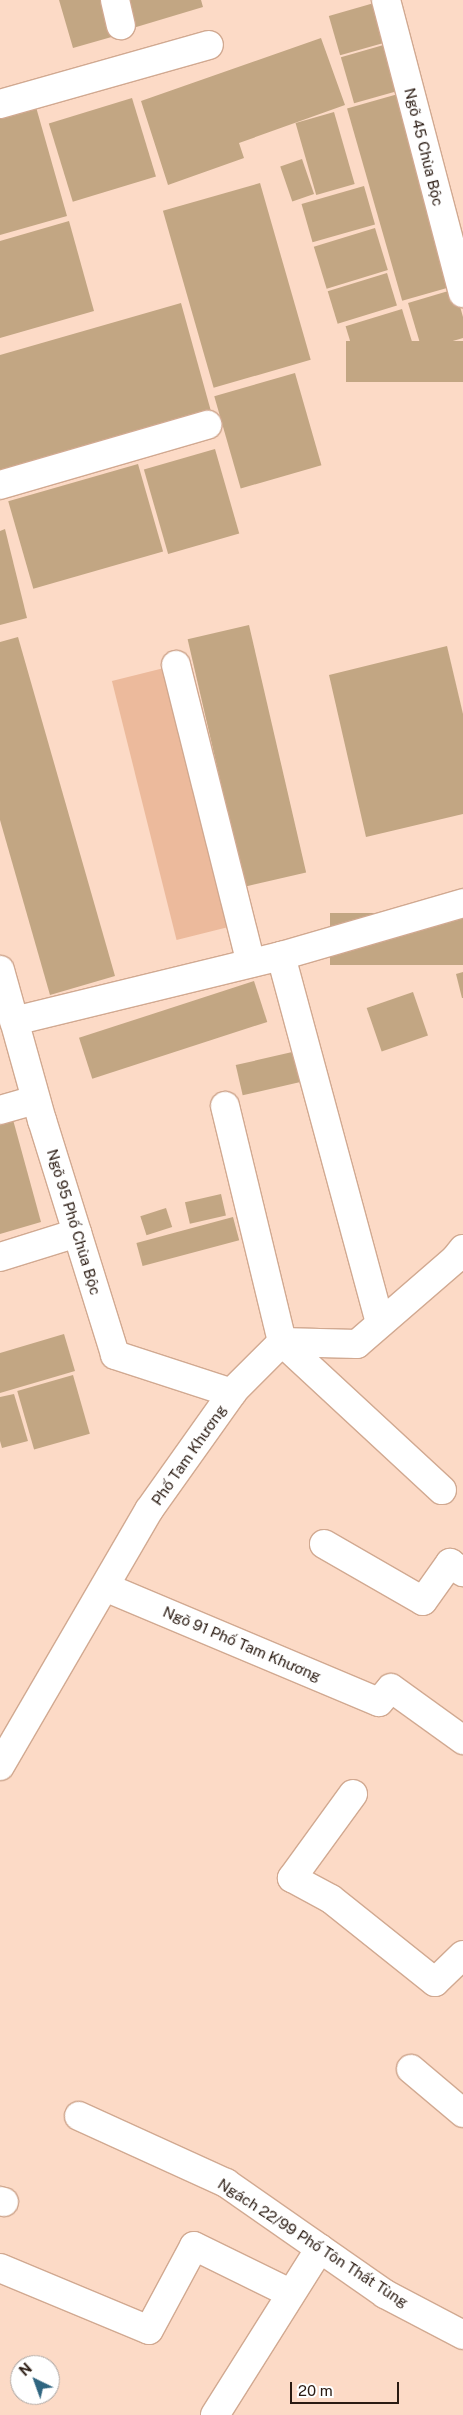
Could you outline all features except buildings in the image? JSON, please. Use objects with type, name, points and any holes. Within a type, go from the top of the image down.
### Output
[{"type":"street","name":"Ngõ 45 Chùa Bộc","points":[[386,0],[463,293]]},
{"type":"street","points":[[398,0],[463,234]]},
{"type":"street","points":[[0,104],[209,45]]},
{"type":"street","points":[[0,485],[207,425]]},
{"type":"street","points":[[176,665],[251,963]]},
{"type":"street","points":[[14,1021],[282,956],[463,903]]},
{"type":"street","points":[[282,956],[380,1322]]},
{"type":"street","name":"Ngõ 95 Phố Chùa Bộc","points":[[0,970],[36,1100],[115,1355],[232,1393]]},
{"type":"street","points":[[0,1110],[36,1100]]},
{"type":"street","points":[[225,1106],[282,1342],[442,1490]]},
{"type":"street","points":[[0,1257],[77,1234]]},
{"type":"street","points":[[282,1342],[357,1344],[380,1322],[455,1259],[463,1249]]},
{"type":"street","name":"Phố Tam Khương","points":[[0,1766],[149,1510],[232,1393],[282,1342]]},
{"type":"street","points":[[324,1544],[423,1601],[450,1563],[463,1572]]},
{"type":"street","name":"Ngõ 91 Phố Tam Khương","points":[[105,1587],[379,1702],[391,1688],[463,1740]]},
{"type":"street","points":[[353,1794],[292,1878],[331,1898],[436,1982],[463,1955]]},
{"type":"street","points":[[411,2069],[463,2113]]},
{"type":"street","name":"Ngách 22/99 Phố Tôn Thất Tùng","points":[[79,2116],[226,2183],[386,2294],[463,2335]]},
{"type":"street","points":[[0,2268],[149,2330],[194,2246],[290,2293]]},
{"type":"street","points":[[216,2415],[290,2293],[320,2248]]},
{"type":"shaded area","points":[[176,665],[241,924],[177,940],[112,681]]}]
